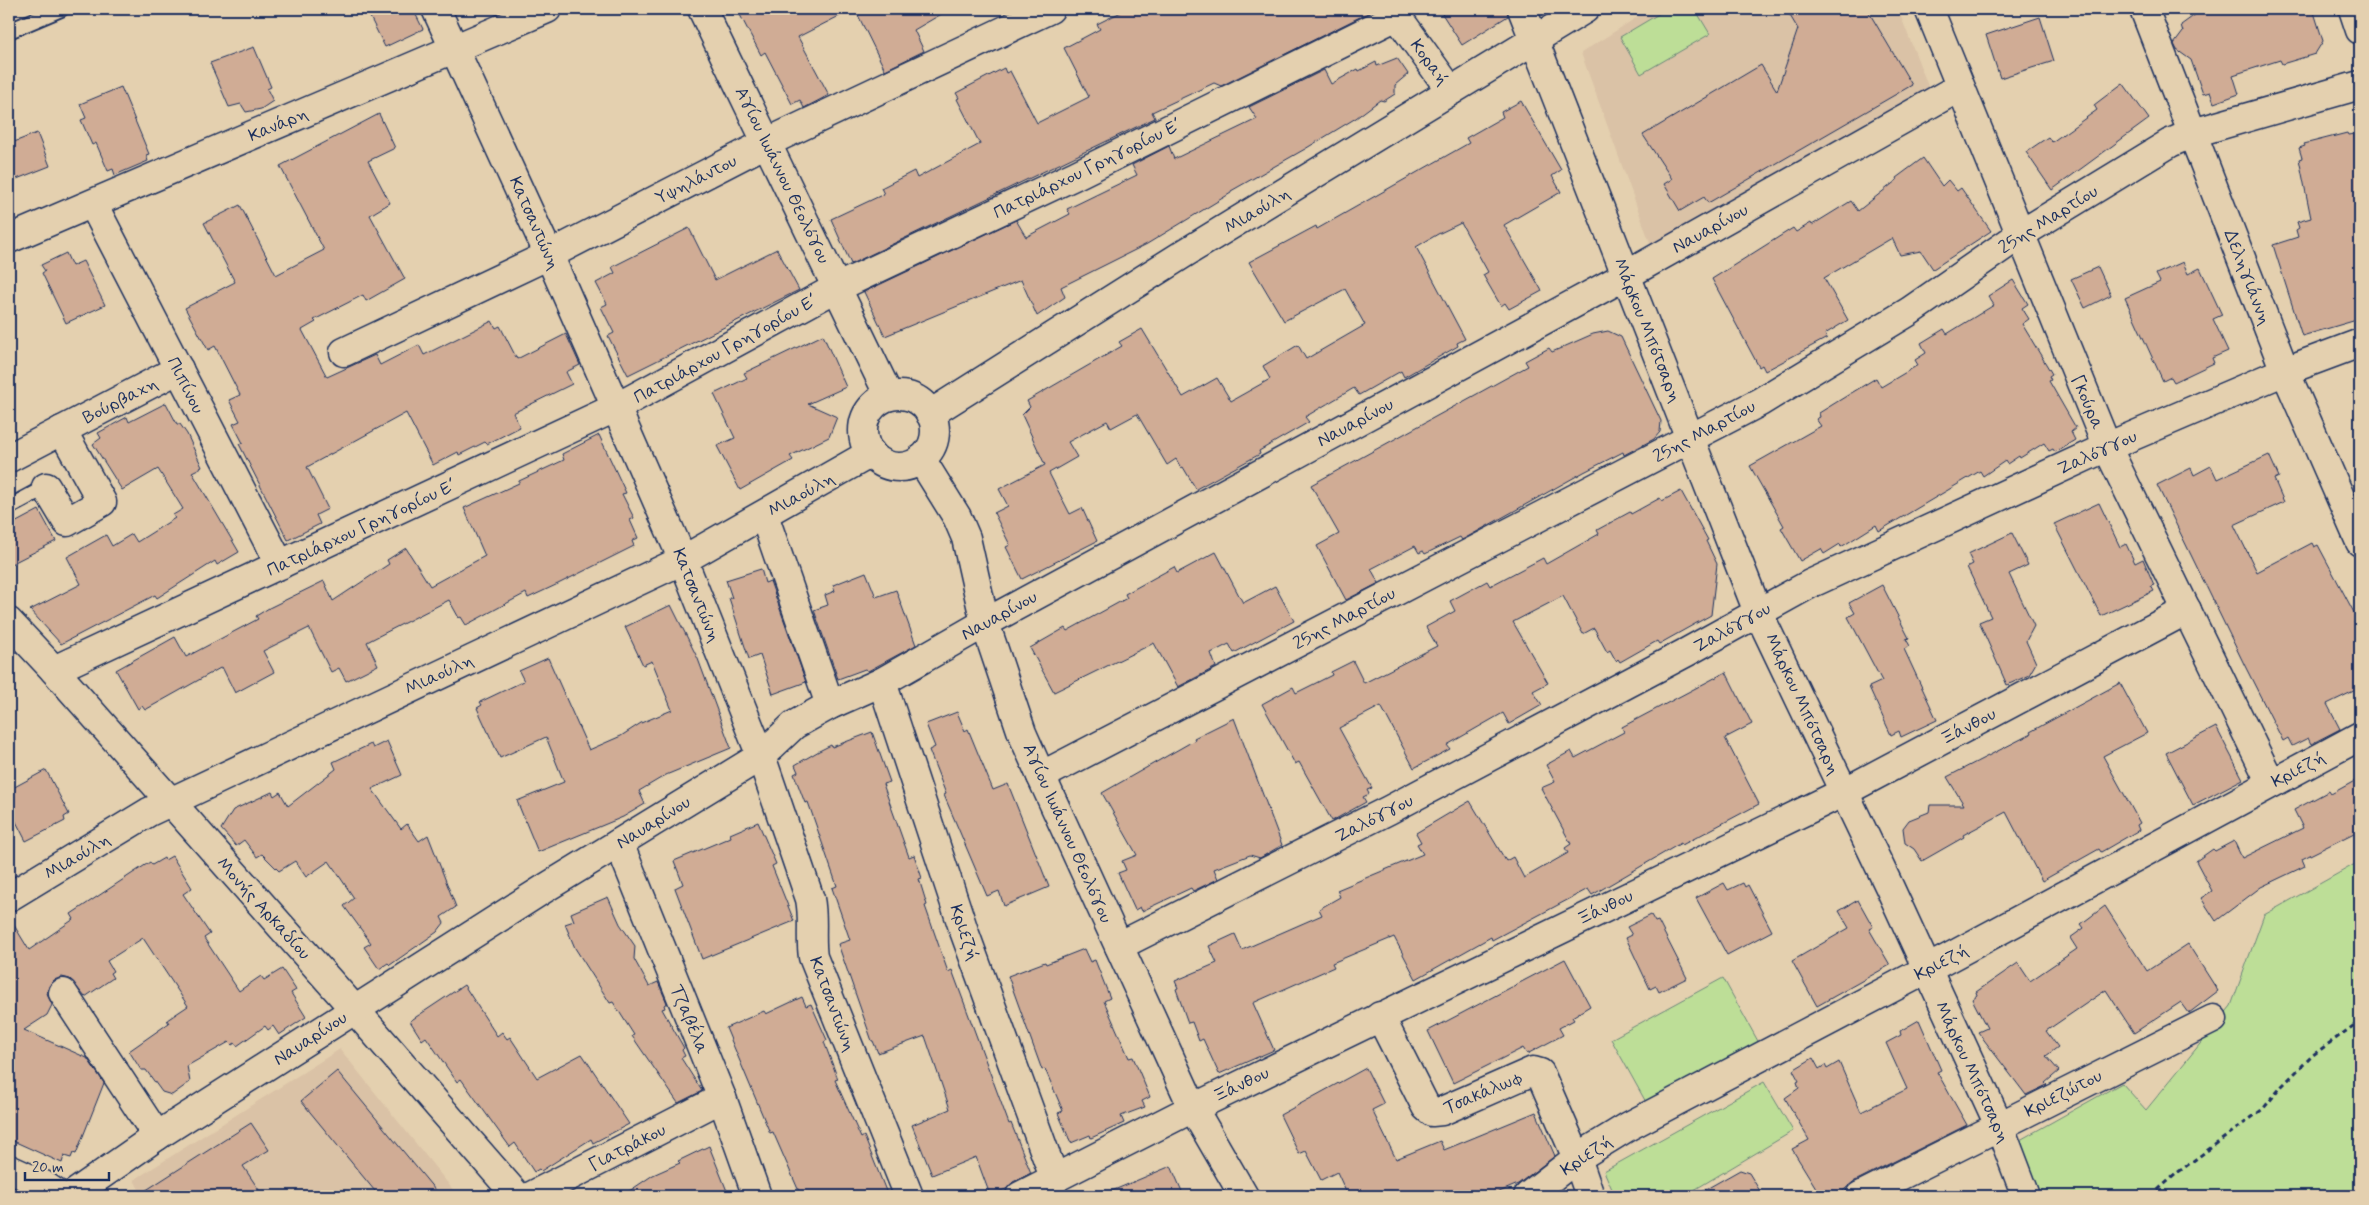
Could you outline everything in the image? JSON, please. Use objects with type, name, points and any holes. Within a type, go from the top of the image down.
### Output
[{"type":"street","name":"Κατσαντώνη","points":[[436,9],[618,407],[683,560],[761,756],[810,899],[814,917],[810,936],[813,957],[909,1196]]},
{"type":"street","name":"Κανάρη","points":[[9,240],[547,9]]},
{"type":"street","name":"Αγίου Ιωάννου Θεολόγου","points":[[702,9],[768,142],[889,396]]},
{"type":"street","name":"Υψηλάντου","points":[[344,352],[549,255],[768,142],[1050,9]]},
{"type":"street","name":"Μάρκου Μπότσαρη","points":[[1522,9],[1625,276],[1692,438],[1758,612],[2000,1125],[2026,1196]]},
{"type":"street","name":"Μιαούλη","points":[[930,414],[1185,253],[1585,9]]},
{"type":"street","name":"Γκούρα","points":[[1929,9],[2107,447],[2271,783]]},
{"type":"street","name":"Δεληγιάννη","points":[[2144,9],[2285,371],[2360,542]]},
{"type":"street","points":[[2353,9],[2360,30]]},
{"type":"street","name":"Κοραή","points":[[1394,12],[1451,91]]},
{"type":"street","name":"Πατριάρχου Γρηγορίου Ε΄","points":[[54,670],[618,407],[838,287],[1076,176],[1394,12]]},
{"type":"street","name":"25ης Μαρτίου","points":[[1041,776],[1760,402],[1910,311],[2021,234],[2170,143],[2193,133],[2360,85]]},
{"type":"street","name":"Ναυαρίνου","points":[[71,1196],[157,1136],[547,887],[761,756],[794,725],[830,705],[882,682],[985,623],[1625,276],[1960,87]]},
{"type":"street","name":"Πιπίνου","points":[[93,204],[280,565]]},
{"type":"street","name":"Ζαλόγγου","points":[[1119,946],[1398,806],[1679,657],[1810,584],[2107,447],[2285,371],[2360,342]]},
{"type":"street","name":"Βούρβαχη","points":[[9,458],[179,369]]},
{"type":"street","points":[[889,396],[906,396],[917,400],[930,414],[935,428],[934,440],[929,451],[921,459],[910,465],[899,467],[887,465],[871,453],[864,440],[863,428],[866,416],[874,406],[889,396]]},
{"type":"street","name":"Βούρβαχη","points":[[46,487],[67,522],[102,502],[62,430]]},
{"type":"street","name":"Μιαούλη","points":[[9,897],[149,812],[683,560],[871,453]]},
{"type":"street","name":"Αγίου Ιωάννου Θεολόγου","points":[[921,459],[948,502],[966,538],[985,623],[1019,724],[1041,776],[1193,1108],[1244,1196]]},
{"type":"street","points":[[764,515],[830,705]]},
{"type":"street","name":"Ξάνθου","points":[[1020,1196],[1380,1016],[1844,792],[2187,610]]},
{"type":"street","name":"Μονής Αρκαδίου","points":[[9,622],[54,670],[355,1010],[517,1196]]},
{"type":"street","name":"Κριεζή","points":[[882,682],[964,931],[1054,1180]]},
{"type":"street","name":"Κριεζή","points":[[1528,1196],[1577,1158],[1630,1126],[1926,970],[2360,736]]},
{"type":"street","name":"Τζαβέλα","points":[[620,843],[722,1098],[757,1196]]},
{"type":"street","points":[[63,993],[157,1136]]},
{"type":"street","name":"Τσακάλωφ","points":[[1380,1016],[1426,1107],[1432,1112],[1442,1111],[1533,1071],[1540,1073],[1577,1158],[1590,1196]]},
{"type":"street","name":"Κριεζώτου","points":[[1860,1196],[2213,1019]]},
{"type":"street","name":"Γιατράκου","points":[[532,1196],[722,1098]]},
{"type":"street","points":[[9,1169],[42,1184],[60,1196]]},
{"type":"lane","points":[[9,31],[61,9]]},
{"type":"lane","name":"Βούρβαχη","points":[[9,507],[46,487]]},
{"type":"path","points":[[2151,1196],[2177,1173],[2263,1109],[2312,1055],[2360,1021]]},
{"type":"shaded area","points":[[1650,9],[1898,9],[1928,86],[1925,96],[1653,251],[1581,53]]},
{"type":"shaded area","points":[[340,1049],[458,1196],[140,1196],[142,1195],[134,1180]]},
{"type":"green space","points":[[1667,9],[1695,9],[1710,34],[1641,74],[1620,37]]},
{"type":"green space","points":[[2355,864],[2360,874],[2360,1196],[2039,1196],[2020,1140],[2122,1083],[2146,1110],[2231,1006],[2264,915]]},
{"type":"green space","points":[[1723,978],[1759,1043],[1647,1104],[1611,1039]]},
{"type":"green space","points":[[1764,1082],[1793,1131],[1684,1196],[1615,1196],[1604,1171]]},
{"type":"green space","points":[[9,1178],[45,1196],[9,1196]]},
{"type":"building","points":[[366,9],[413,9],[423,29],[385,47]]},
{"type":"building","points":[[737,9],[853,9],[798,37],[829,95],[804,108],[800,100],[792,104],[765,52],[761,55]]},
{"type":"building","points":[[855,9],[950,9],[914,30],[924,51],[885,70]]},
{"type":"building","points":[[1127,9],[1376,9],[1221,86],[1214,83],[1152,112],[1155,118],[851,264],[831,219],[884,194],[881,188],[914,171],[917,178],[980,144],[957,99],[959,98],[956,93],[1004,68],[1006,73],[1010,71],[1037,123],[1089,97],[1064,48],[1100,29],[1097,24]]},
{"type":"building","points":[[1439,9],[1507,9],[1508,16],[1462,45]]},
{"type":"building","points":[[1786,9],[1867,9],[1912,85],[1708,203],[1704,197],[1680,211],[1664,184],[1672,179],[1643,135],[1761,65],[1777,91],[1798,29]]},
{"type":"building","points":[[2203,9],[2313,9],[2323,41],[2315,54],[2282,64],[2280,60],[2233,75],[2239,94],[2214,103],[2210,92],[2203,94],[2191,60],[2177,50],[2174,44],[2183,32],[2181,25]]},
{"type":"building","points":[[2040,17],[2054,61],[2000,78],[1986,35]]},
{"type":"building","points":[[254,47],[271,87],[267,89],[273,101],[261,109],[246,112],[241,104],[229,107],[210,63]]},
{"type":"building","points":[[1397,58],[1408,74],[1395,85],[1395,94],[1384,101],[1380,100],[1356,118],[1231,191],[1231,193],[1147,244],[1061,287],[1065,297],[1037,316],[1021,280],[885,336],[864,292],[1016,220],[1026,237],[1070,214],[1067,209],[1137,175],[1132,165],[1169,146],[1174,159],[1257,119],[1249,107],[1324,70],[1331,84],[1358,69],[1359,71],[1376,62],[1377,66]]},
{"type":"building","points":[[2123,83],[2149,119],[2052,190],[2026,152],[2048,137],[2052,142],[2097,110],[2094,105]]},
{"type":"building","points":[[121,87],[149,154],[146,155],[148,161],[115,175],[113,169],[108,171],[96,143],[92,145],[81,120],[86,118],[80,104]]},
{"type":"building","points":[[1521,101],[1561,170],[1552,176],[1561,192],[1504,225],[1542,291],[1509,309],[1505,303],[1501,306],[1483,275],[1488,272],[1461,223],[1438,234],[1416,247],[1465,339],[1457,343],[1458,346],[1404,377],[1401,371],[1359,395],[1354,388],[1305,417],[1309,422],[1259,451],[1260,454],[1196,489],[1176,459],[1167,465],[1137,414],[1111,428],[1107,421],[1068,442],[1077,457],[1049,473],[1070,514],[1082,508],[1097,541],[1022,579],[1006,547],[1010,545],[994,513],[1008,506],[999,489],[1045,465],[1022,415],[1030,407],[1027,401],[1122,346],[1119,342],[1142,329],[1183,397],[1217,378],[1231,401],[1270,379],[1263,366],[1298,345],[1306,359],[1365,325],[1345,289],[1284,321],[1249,262],[1316,226],[1317,229],[1469,143],[1466,138],[1503,117],[1501,112]]},
{"type":"building","points":[[379,114],[395,148],[368,161],[390,203],[370,215],[405,279],[366,301],[363,295],[314,320],[316,322],[302,330],[327,377],[375,355],[380,365],[419,345],[424,355],[492,321],[496,328],[500,326],[517,359],[566,334],[580,365],[566,372],[572,384],[513,413],[520,427],[487,444],[485,442],[459,455],[458,452],[433,465],[406,413],[307,467],[328,509],[316,515],[320,524],[288,540],[239,444],[243,443],[233,424],[240,421],[229,400],[240,395],[215,346],[208,350],[185,308],[235,282],[204,223],[240,205],[276,275],[324,250],[280,166]]},
{"type":"building","points":[[37,133],[50,166],[9,182],[9,144]]},
{"type":"building","points":[[2347,133],[2348,135],[2354,134],[2356,142],[2360,141],[2360,319],[2302,336],[2273,245],[2298,237],[2296,230],[2299,228],[2297,222],[2311,218],[2299,159],[2302,158],[2299,148],[2305,146],[2304,144]]},
{"type":"building","points":[[1923,158],[1942,186],[1948,180],[1957,191],[1961,188],[1991,231],[1933,269],[1921,251],[1900,255],[1892,238],[1824,278],[1848,320],[1825,334],[1827,338],[1765,371],[1762,365],[1759,367],[1712,279],[1793,228],[1796,232],[1811,223],[1812,225],[1851,201],[1858,211],[1897,180],[1896,178]]},
{"type":"building","points":[[689,228],[715,280],[777,249],[799,290],[628,375],[608,336],[614,333],[601,307],[607,304],[596,283],[615,273],[612,267]]},
{"type":"building","points":[[66,253],[72,266],[83,261],[105,305],[66,323],[42,273],[45,271],[41,265]]},
{"type":"building","points":[[2183,262],[2188,274],[2200,268],[2222,315],[2213,319],[2228,351],[2212,358],[2214,363],[2174,382],[2171,377],[2163,381],[2125,298],[2160,282],[2156,274]]},
{"type":"building","points":[[2098,267],[2111,295],[2085,308],[2071,279]]},
{"type":"building","points":[[2013,280],[2028,304],[2022,308],[2029,319],[2022,324],[2052,374],[2049,376],[2051,380],[2049,381],[2076,428],[2071,432],[2075,440],[2055,452],[2053,449],[2049,451],[2044,443],[2007,464],[2005,461],[1983,476],[1980,471],[1879,531],[1876,525],[1841,547],[1840,544],[1824,554],[1821,549],[1800,561],[1781,528],[1784,526],[1750,466],[1821,426],[1816,419],[1820,417],[1819,413],[1876,378],[1881,387],[1918,365],[1915,360],[1926,353],[1921,343],[1944,329],[1947,334],[1994,305],[1988,296]]},
{"type":"building","points":[[1608,331],[1621,337],[1661,421],[1660,432],[1654,439],[1624,455],[1623,452],[1584,472],[1462,540],[1460,537],[1425,554],[1423,551],[1419,553],[1415,546],[1371,569],[1379,583],[1346,600],[1317,546],[1339,534],[1311,485],[1528,366],[1525,361],[1549,348],[1552,352],[1593,334]]},
{"type":"building","points":[[823,335],[846,387],[808,404],[837,417],[829,437],[790,456],[793,460],[740,490],[717,446],[735,438],[714,394],[747,378],[744,373]]},
{"type":"building","points":[[166,403],[177,424],[180,424],[187,434],[202,467],[192,472],[239,552],[217,565],[215,561],[157,598],[155,595],[61,644],[30,610],[81,584],[67,557],[106,535],[112,546],[132,534],[137,542],[175,518],[173,515],[183,509],[158,469],[122,490],[93,444],[101,438],[98,433],[127,417],[129,422]]},
{"type":"building","points":[[599,435],[626,493],[622,494],[634,518],[630,520],[638,538],[632,541],[634,546],[558,584],[528,598],[526,593],[466,625],[461,617],[459,618],[449,600],[367,642],[378,665],[346,681],[339,668],[331,672],[309,628],[263,651],[274,672],[235,693],[222,667],[145,710],[142,706],[138,709],[116,670],[175,637],[186,657],[258,619],[256,616],[269,608],[324,581],[333,601],[389,564],[387,560],[406,548],[430,586],[485,556],[464,508],[564,460],[562,454]]},
{"type":"building","points":[[2269,455],[2279,477],[2274,479],[2284,502],[2234,525],[2257,572],[2312,543],[2314,547],[2318,545],[2358,620],[2354,622],[2360,636],[2360,688],[2327,704],[2340,729],[2311,744],[2308,738],[2292,746],[2288,738],[2283,741],[2157,485],[2191,468],[2194,475],[2211,466],[2217,479]]},
{"type":"building","points":[[1681,491],[1708,540],[1706,541],[1717,564],[1711,615],[1659,644],[1657,641],[1620,662],[1618,659],[1616,661],[1610,650],[1607,652],[1594,628],[1583,634],[1563,596],[1513,622],[1548,683],[1533,691],[1542,705],[1509,724],[1503,713],[1447,745],[1450,749],[1414,768],[1381,706],[1339,728],[1372,788],[1367,790],[1369,794],[1363,797],[1366,802],[1332,821],[1299,762],[1295,764],[1262,704],[1293,687],[1296,693],[1332,675],[1331,672],[1353,661],[1364,683],[1437,646],[1426,627],[1455,611],[1450,601],[1487,581],[1490,586],[1543,558],[1546,564],[1599,534],[1597,530],[1630,512],[1631,514],[1660,498],[1662,501]]},
{"type":"building","points":[[2099,503],[2120,547],[2126,544],[2135,563],[2143,559],[2154,585],[2151,586],[2154,591],[2101,616],[2054,524]]},
{"type":"building","points":[[39,510],[56,541],[9,565],[9,526]]},
{"type":"building","points":[[2012,533],[2028,565],[2009,574],[2034,626],[2026,641],[2036,663],[2029,675],[2007,685],[1979,622],[1991,617],[1967,567],[1973,564],[1968,554]]},
{"type":"building","points":[[1216,552],[1243,603],[1275,586],[1294,621],[1234,653],[1229,644],[1211,653],[1216,667],[1178,687],[1154,643],[1054,692],[1030,648],[1065,628],[1067,631],[1127,598],[1125,594],[1174,567],[1177,573]]},
{"type":"building","points":[[761,569],[765,583],[770,581],[806,682],[773,694],[760,655],[749,659],[729,598],[732,598],[726,580]]},
{"type":"building","points":[[866,572],[876,597],[896,590],[916,645],[868,671],[865,669],[838,679],[814,610],[828,605],[825,595],[835,591],[833,585]]},
{"type":"building","points":[[1882,585],[1909,638],[1906,639],[1910,646],[1904,649],[1937,720],[1901,737],[1899,731],[1891,735],[1869,687],[1882,681],[1848,617],[1855,613],[1849,603]]},
{"type":"building","points":[[671,605],[698,659],[731,748],[666,775],[639,791],[645,804],[623,817],[538,852],[517,801],[564,782],[546,737],[500,758],[477,708],[482,705],[480,702],[524,681],[519,671],[548,658],[589,750],[621,736],[641,723],[672,710],[652,661],[643,665],[625,627]]},
{"type":"building","points":[[1726,672],[1752,724],[1725,738],[1759,804],[1682,845],[1681,843],[1592,895],[1588,889],[1492,940],[1491,937],[1416,979],[1394,937],[1332,963],[1334,967],[1253,1003],[1274,1050],[1219,1074],[1203,1039],[1199,1041],[1192,1022],[1188,1023],[1175,981],[1217,963],[1209,946],[1235,934],[1242,950],[1322,915],[1319,909],[1340,897],[1337,890],[1423,854],[1417,844],[1421,842],[1416,833],[1470,801],[1506,861],[1513,857],[1524,878],[1568,853],[1565,848],[1571,844],[1541,788],[1555,782],[1546,765],[1571,751],[1575,758],[1624,732],[1622,727]]},
{"type":"building","points":[[2120,683],[2147,733],[2103,756],[2140,823],[2137,825],[2139,830],[2101,852],[2099,849],[2042,881],[2006,812],[1963,835],[1964,837],[1922,861],[1914,849],[1905,843],[1903,828],[1909,820],[1929,812],[1930,805],[1964,805],[1947,777],[2031,734],[2030,732]]},
{"type":"building","points":[[957,712],[965,731],[968,729],[993,790],[1008,784],[1049,887],[1004,906],[999,891],[987,896],[944,795],[946,794],[929,750],[935,747],[926,724]]},
{"type":"building","points":[[1234,718],[1282,845],[1260,858],[1250,855],[1214,869],[1218,879],[1193,891],[1191,888],[1142,911],[1140,907],[1135,910],[1118,873],[1126,870],[1122,861],[1137,855],[1102,793],[1195,740],[1194,738]]},
{"type":"building","points":[[2216,727],[2243,779],[2193,805],[2166,753]]},
{"type":"building","points":[[872,732],[890,782],[883,784],[909,857],[914,855],[922,878],[919,879],[927,905],[925,906],[948,972],[952,970],[1009,1124],[1011,1123],[1031,1173],[1013,1182],[1006,1189],[990,1195],[976,1157],[932,1175],[912,1125],[950,1109],[925,1036],[878,1053],[872,1041],[838,944],[850,940],[832,888],[837,886],[808,802],[805,803],[794,774],[798,772],[795,765],[819,751],[831,745],[832,747]]},
{"type":"building","points":[[387,741],[402,775],[372,789],[401,829],[407,824],[419,841],[428,835],[456,907],[441,917],[444,923],[437,932],[390,965],[388,963],[379,969],[364,947],[371,943],[344,906],[354,898],[329,861],[306,877],[295,861],[279,871],[262,854],[257,857],[244,840],[236,846],[221,829],[233,810],[272,792],[274,796],[280,792],[288,806],[336,769],[333,762],[371,744],[373,748]]},
{"type":"building","points":[[46,770],[69,814],[64,817],[65,821],[26,841],[9,808],[9,790]]},
{"type":"building","points":[[2360,778],[2360,830],[2302,859],[2305,866],[2261,887],[2216,921],[2201,898],[2212,891],[2196,861],[2213,849],[2215,851],[2234,841],[2242,858],[2303,828],[2294,810],[2329,791],[2331,794]]},
{"type":"building","points":[[758,822],[776,864],[772,866],[794,921],[702,959],[675,888],[683,884],[674,861],[731,837],[730,834]]},
{"type":"building","points":[[172,856],[192,888],[183,894],[210,934],[204,938],[239,991],[261,976],[264,980],[282,969],[296,990],[291,993],[306,1017],[279,1035],[273,1026],[268,1030],[265,1026],[237,1046],[235,1043],[232,1045],[229,1042],[187,1066],[190,1082],[172,1095],[162,1092],[146,1070],[141,1070],[129,1051],[169,1023],[167,1020],[188,1006],[143,938],[107,961],[113,971],[110,973],[113,978],[85,997],[70,979],[62,977],[54,980],[49,986],[47,993],[52,1005],[47,1015],[24,1030],[87,1058],[104,1083],[76,1154],[73,1153],[71,1158],[64,1156],[62,1163],[9,1139],[9,917],[29,950],[74,919],[71,914],[133,873],[150,862],[152,865]]},
{"type":"building","points":[[1724,883],[1728,890],[1743,883],[1745,887],[1748,885],[1772,931],[1727,955],[1696,898]]},
{"type":"building","points":[[608,897],[620,924],[635,946],[634,959],[649,986],[658,982],[667,1003],[664,1005],[665,1008],[662,1009],[684,1048],[682,1050],[685,1056],[681,1058],[702,1091],[678,1103],[632,1036],[634,1035],[613,1002],[610,1003],[575,948],[565,924],[574,921],[571,913]]},
{"type":"building","points":[[1858,900],[1873,927],[1869,929],[1890,965],[1817,1006],[1792,961],[1849,928],[1839,911]]},
{"type":"building","points":[[2105,906],[2147,971],[2188,944],[2218,991],[2189,1013],[2181,1002],[2134,1033],[2106,990],[2046,1031],[2058,1047],[2046,1056],[2059,1071],[2045,1083],[2047,1085],[2026,1095],[1978,1032],[1987,1028],[1972,999],[1977,995],[1976,992],[2018,963],[2030,981],[2077,949],[2070,938],[2084,928],[2081,924]]},
{"type":"building","points":[[1651,915],[1655,922],[1658,921],[1687,978],[1659,992],[1656,986],[1650,989],[1626,938],[1632,935],[1627,927]]},
{"type":"building","points":[[1084,949],[1090,962],[1095,960],[1110,998],[1104,1001],[1129,1058],[1133,1057],[1150,1097],[1142,1101],[1145,1107],[1121,1116],[1124,1123],[1091,1138],[1090,1135],[1071,1143],[1058,1113],[1063,1111],[1045,1069],[1042,1070],[1008,976]]},
{"type":"building","points":[[1565,959],[1590,1006],[1572,1017],[1574,1020],[1559,1028],[1563,1035],[1527,1054],[1523,1048],[1453,1083],[1428,1031]]},
{"type":"building","points":[[464,985],[497,1036],[502,1032],[507,1039],[510,1037],[537,1078],[582,1054],[629,1124],[593,1143],[591,1139],[541,1171],[539,1169],[534,1172],[515,1143],[510,1147],[461,1079],[457,1082],[426,1037],[422,1040],[410,1021]]},
{"type":"building","points":[[802,997],[806,1006],[811,1004],[827,1040],[824,1042],[838,1079],[835,1080],[861,1138],[864,1136],[888,1196],[801,1196],[773,1132],[770,1133],[726,1028],[764,1011],[766,1014]]},
{"type":"building","points":[[1919,1020],[1941,1070],[1937,1072],[1967,1125],[1853,1182],[1837,1196],[1821,1196],[1792,1149],[1809,1140],[1785,1098],[1799,1088],[1797,1082],[1799,1081],[1793,1070],[1813,1058],[1819,1069],[1825,1065],[1827,1069],[1839,1062],[1861,1112],[1907,1089],[1886,1043],[1901,1035],[1900,1031]]},
{"type":"building","points":[[1366,1068],[1384,1104],[1372,1110],[1396,1159],[1440,1141],[1444,1150],[1536,1112],[1555,1156],[1518,1184],[1490,1196],[1348,1196],[1337,1172],[1321,1180],[1306,1151],[1299,1154],[1280,1115]]},
{"type":"building","points":[[337,1071],[440,1196],[379,1196],[301,1101]]},
{"type":"building","points":[[251,1123],[269,1150],[243,1166],[263,1196],[137,1196]]},
{"type":"building","points":[[709,1146],[729,1196],[622,1196],[653,1175],[680,1163],[678,1161]]},
{"type":"building","points":[[1171,1166],[1184,1196],[1100,1196]]},
{"type":"building","points":[[1740,1170],[1749,1173],[1763,1196],[1694,1196]]}]
